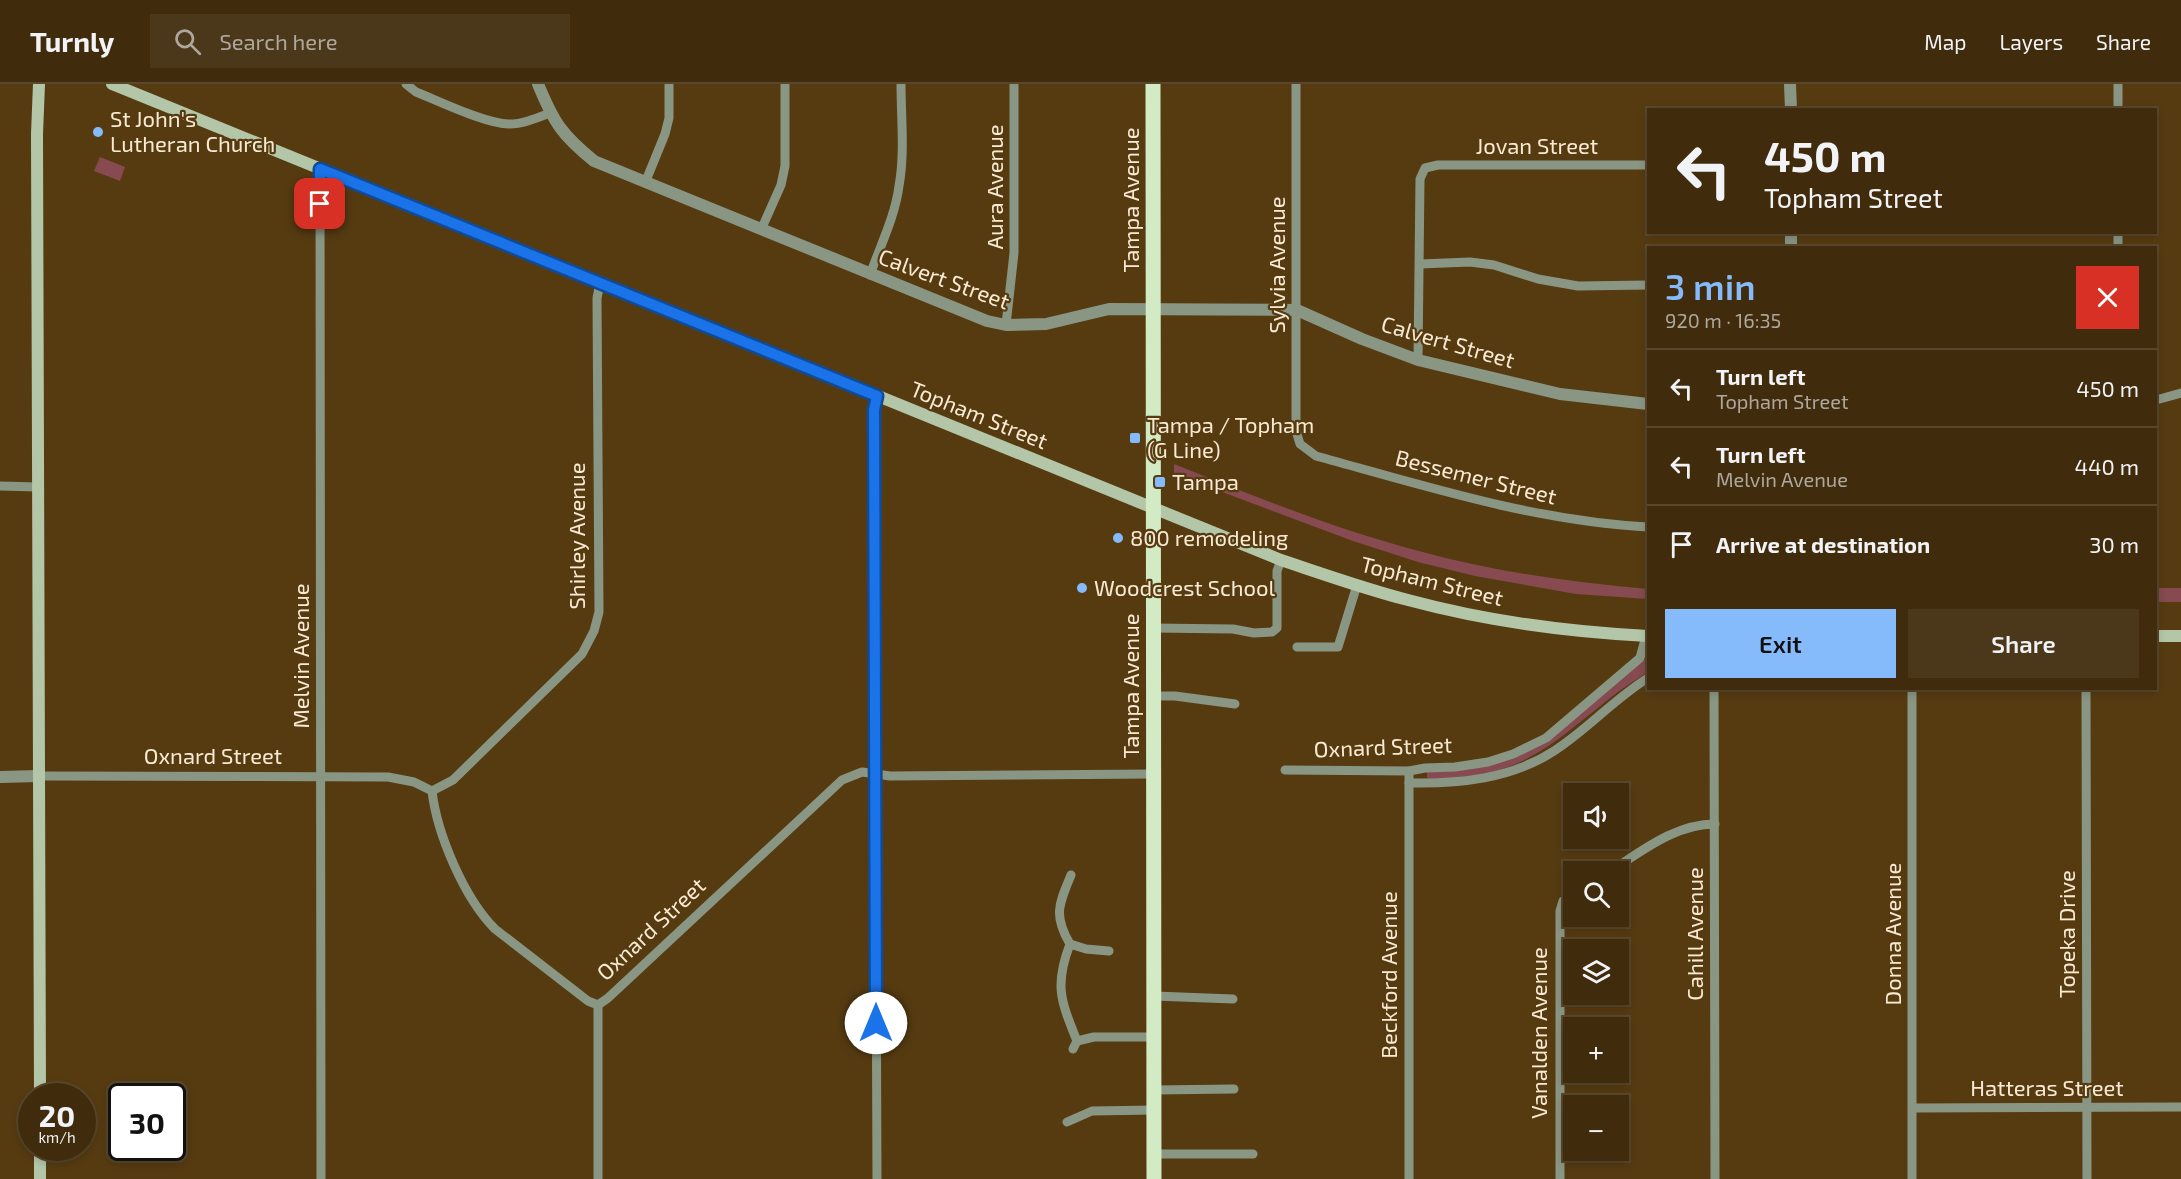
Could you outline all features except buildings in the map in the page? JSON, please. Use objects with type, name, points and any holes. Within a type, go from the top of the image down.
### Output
[{"type":"main road","points":[[39,84],[37,134],[40,1083]]},
{"type":"main road","name":"Topham Street","points":[[112,84],[1281,560],[1417,602],[1510,622],[1596,633],[1647,636]]},
{"type":"main road","name":"Tampa Avenue","points":[[1153,84],[1154,1179]]},
{"type":"main road","points":[[2157,636],[2181,636]]},
{"type":"main road","points":[[40,1161],[40,1179]]},
{"type":"street","points":[[406,84],[416,92],[495,122],[510,124],[550,113]]},
{"type":"street","name":"Calvert Street","points":[[538,84],[550,113],[563,133],[594,161],[987,321],[1006,326],[1046,324],[1100,310],[1297,310],[1418,360],[1560,394],[1647,404]]},
{"type":"street","points":[[645,183],[669,118],[669,84]]},
{"type":"street","points":[[761,230],[781,185],[785,166],[785,84]]},
{"type":"street","points":[[870,275],[896,204],[899,187],[902,168],[901,84]]},
{"type":"street","name":"Aura Avenue","points":[[1006,326],[1014,260],[1014,84]]},
{"type":"street","name":"Sylvia Avenue","points":[[1296,84],[1296,431],[1300,444]]},
{"type":"street","points":[[1790,84],[1791,108]]},
{"type":"street","points":[[2118,84],[2118,108]]},
{"type":"street","name":"Jovan Street","points":[[1419,264],[1419,179],[1425,168],[1438,165],[1647,165]]},
{"type":"street","name":"Melvin Avenue","points":[[320,169],[321,1179]]},
{"type":"street","points":[[1418,360],[1419,264],[1470,262],[1494,265],[1538,279],[1578,286],[1647,285]]},
{"type":"street","name":"Shirley Avenue","points":[[432,791],[453,780],[582,654],[594,631],[599,612],[597,298],[600,283]]},
{"type":"street","points":[[2157,400],[2181,393]]},
{"type":"street","points":[[877,396],[874,410],[877,1179]]},
{"type":"street","name":"Bessemer Street","points":[[1300,444],[1316,456],[1505,507],[1609,525],[1647,527]]},
{"type":"street","points":[[0,486],[38,487]]},
{"type":"street","points":[[1153,628],[1272,632],[1277,628],[1277,571],[1281,560]]},
{"type":"street","points":[[1296,647],[1338,647],[1357,585]]},
{"type":"street","name":"Oxnard Street","points":[[1285,770],[1409,771],[1488,762],[1513,754],[1546,738],[1640,658],[1647,636]]},
{"type":"street","name":"Oxnard Street","points":[[1409,783],[1438,784],[1480,779],[1516,770],[1555,750],[1633,687],[1647,679]]},
{"type":"street","name":"Cahill Avenue","points":[[1714,690],[1715,1179]]},
{"type":"street","name":"Donna Avenue","points":[[1911,690],[1912,1179]]},
{"type":"street","name":"Topeka Drive","points":[[2086,690],[2087,1179]]},
{"type":"street","points":[[1154,696],[1175,696],[1235,704]]},
{"type":"street","name":"Beckford Avenue","points":[[1409,771],[1409,1179]]},
{"type":"street","name":"Oxnard Street","points":[[0,777],[404,779],[432,791],[435,815],[441,833],[481,916],[588,1001],[598,1005],[842,780],[862,772],[890,776],[1154,774]]},
{"type":"street","points":[[1627,861],[1677,831],[1700,824],[1715,824]]},
{"type":"street","points":[[1071,875],[1059,904],[1058,920],[1070,944],[1060,975],[1060,992],[1075,1045],[1094,1037],[1154,1037]]},
{"type":"street","name":"Vanalden Avenue","points":[[1560,1179],[1560,911],[1563,901]]},
{"type":"street","points":[[1070,944],[1086,949],[1108,951]]},
{"type":"street","points":[[1154,996],[1233,999]]},
{"type":"street","points":[[598,1005],[598,1179]]},
{"type":"street","points":[[1154,1090],[1234,1089]]},
{"type":"street","name":"Hatteras Street","points":[[1913,1108],[2181,1107]]},
{"type":"street","points":[[1067,1122],[1092,1111],[1154,1110]]},
{"type":"street","points":[[1154,1154],[1253,1154]]},
{"type":"shaded area","points":[[100,157],[125,167],[120,181],[94,171]]},
{"type":"shaded area","points":[[1174,464],[1357,533],[1447,558],[1561,579],[1647,589],[1647,599],[1576,594],[1475,576],[1418,562],[1353,541],[1174,474]]},
{"type":"shaded area","points":[[2157,588],[2181,588],[2181,602],[2157,602]]},
{"type":"shaded area","points":[[1647,658],[1647,673],[1527,759],[1484,774],[1443,779],[1427,778],[1427,772],[1508,759],[1583,712]]},
{"type":"place","name":"St John's Lutheran Church","points":[[98,132]]},
{"type":"place","name":"Tampa / Topham (G Line)","points":[[1135,438]]},
{"type":"place","name":"Tampa","points":[[1160,482]]},
{"type":"place","name":"800 remodeling","points":[[1118,538]]},
{"type":"place","name":"Woodcrest School","points":[[1082,588]]},
{"type":"route","points":[[320,204],[320,169],[877,396],[874,410],[876,1023]]}]
